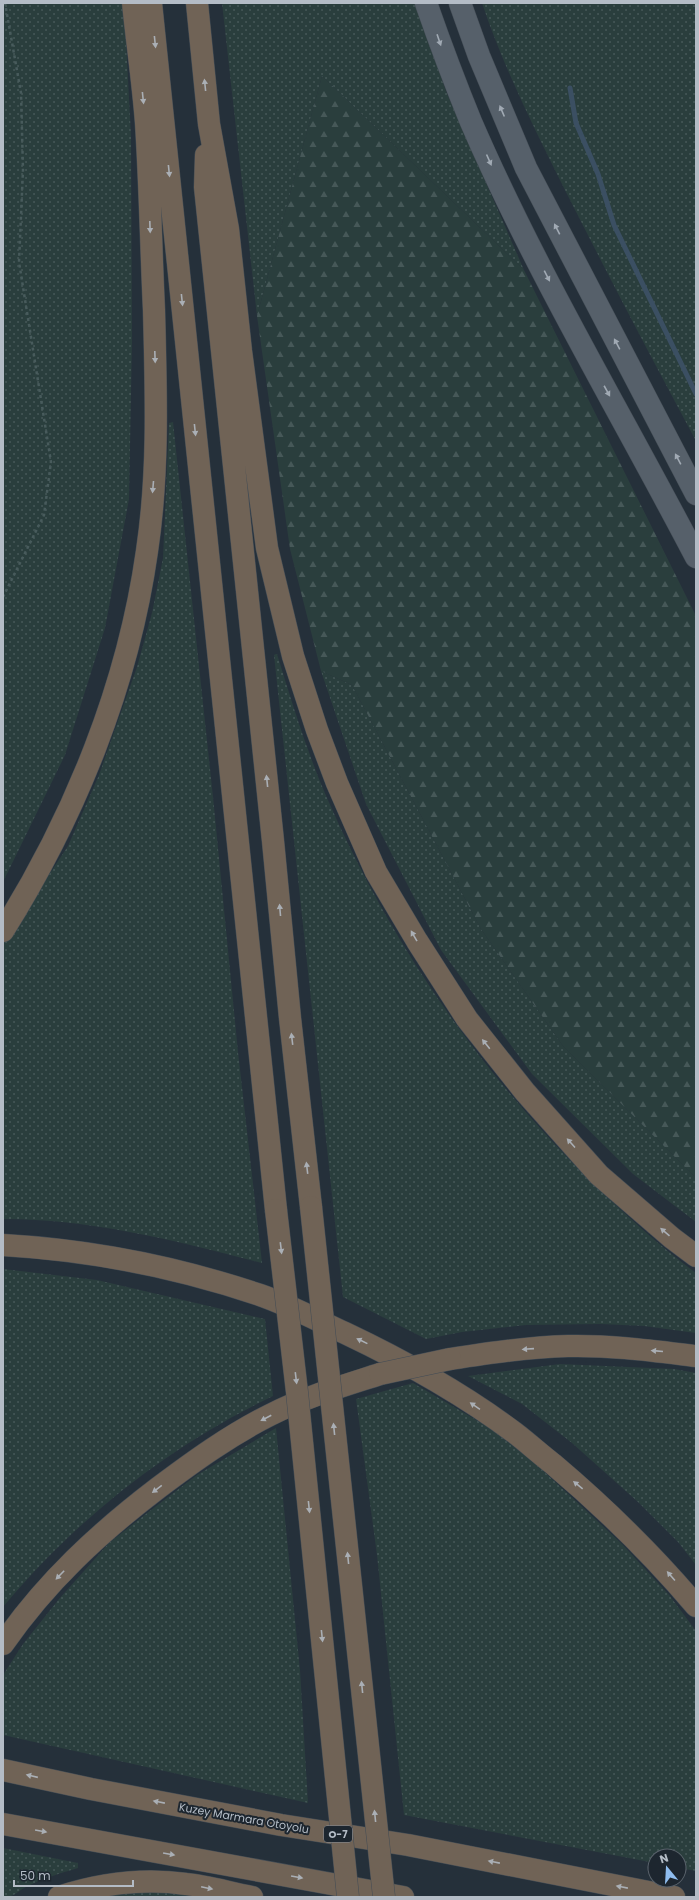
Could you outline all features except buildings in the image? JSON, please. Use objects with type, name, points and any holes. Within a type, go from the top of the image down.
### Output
[{"type":"highway","points":[[3,931],[46,856],[70,808],[90,760],[115,694],[138,604],[148,550],[156,462],[156,388],[146,121],[133,3]]},
{"type":"highway","points":[[151,3],[341,1824],[353,1894]]},
{"type":"highway","points":[[197,3],[210,124],[228,229],[242,359],[267,548],[293,656],[317,730],[337,783],[376,872],[417,942],[466,1020],[525,1092],[599,1175],[672,1238],[696,1256]]},
{"type":"highway","points":[[210,124],[205,187],[290,1018],[384,1897]]},
{"type":"highway","points":[[3,1245],[42,1247],[118,1258],[199,1276],[262,1296],[377,1348],[466,1399],[516,1433],[590,1494],[661,1565],[696,1606]]},
{"type":"highway","points":[[3,1644],[33,1603],[78,1556],[115,1521],[179,1472],[226,1439],[270,1415],[317,1394],[380,1374],[450,1359],[509,1351],[569,1346],[612,1348],[696,1356]]},
{"type":"highway","name":"Kuzey Marmara Otoyolu","points":[[3,1770],[106,1792],[281,1825],[408,1845],[674,1897]]},
{"type":"highway","points":[[3,1824],[353,1894],[403,1897]]},
{"type":"highway","points":[[337,1897],[336,1869],[341,1824]]},
{"type":"highway","points":[[59,1897],[92,1887],[113,1884],[168,1882],[187,1884],[252,1897]]},
{"type":"main road","points":[[426,3],[444,54],[471,122],[504,194],[696,557]]},
{"type":"main road","points":[[460,3],[479,56],[526,168],[696,494]]},
{"type":"path","points":[[3,597],[44,515],[51,462],[19,262],[23,170],[21,93],[5,3]]},
{"type":"green space","points":[[3,3],[124,3],[131,136],[132,341],[129,499],[105,628],[65,755],[3,882]]},
{"type":"green space","points":[[222,3],[415,3],[446,91],[524,270],[322,76],[257,316]]},
{"type":"green space","points":[[482,3],[696,3],[696,441],[567,194],[521,100],[500,52]]},
{"type":"green space","points":[[322,76],[524,270],[696,616],[696,1178],[563,1046],[481,929],[352,685],[321,671],[290,549],[257,316]]},
{"type":"green space","points":[[173,422],[213,797],[238,1052],[262,1263],[166,1239],[101,1227],[36,1220],[3,1219],[3,944],[68,846],[99,775],[137,667],[152,613],[163,558],[169,423]]},
{"type":"green space","points":[[276,654],[306,745],[327,798],[352,852],[380,905],[411,957],[443,1006],[479,1055],[516,1101],[598,1188],[633,1221],[696,1273],[696,1333],[644,1326],[601,1324],[526,1325],[462,1332],[426,1339],[343,1297],[274,655]]},
{"type":"green space","points":[[321,671],[352,685],[481,929],[563,1046],[696,1178],[696,1222],[633,1174],[532,1074],[441,950],[366,804]]},
{"type":"green space","points":[[3,1269],[97,1280],[265,1319],[273,1396],[197,1438],[161,1461],[127,1487],[94,1514],[62,1544],[32,1574],[3,1607]]},
{"type":"green space","points":[[560,1364],[674,1369],[696,1373],[696,1565],[678,1542],[638,1502],[572,1443],[522,1404],[468,1376]]},
{"type":"green space","points":[[413,1383],[490,1428],[537,1465],[622,1544],[670,1596],[696,1631],[696,1871],[687,1869],[687,1848],[647,1848],[647,1861],[404,1815],[377,1555],[356,1399]]},
{"type":"green space","points":[[276,1428],[300,1670],[308,1803],[3,1735],[3,1675],[23,1644],[59,1599],[109,1543],[197,1475]]},
{"type":"green space","points":[[3,1848],[78,1863],[78,1868],[46,1878],[24,1888],[14,1895],[3,1897]]},
{"type":"green space","points":[[144,1888],[218,1897],[83,1897]]},
{"type":"waterway","points":[[570,88],[576,123],[598,174],[614,225],[696,394]]}]
